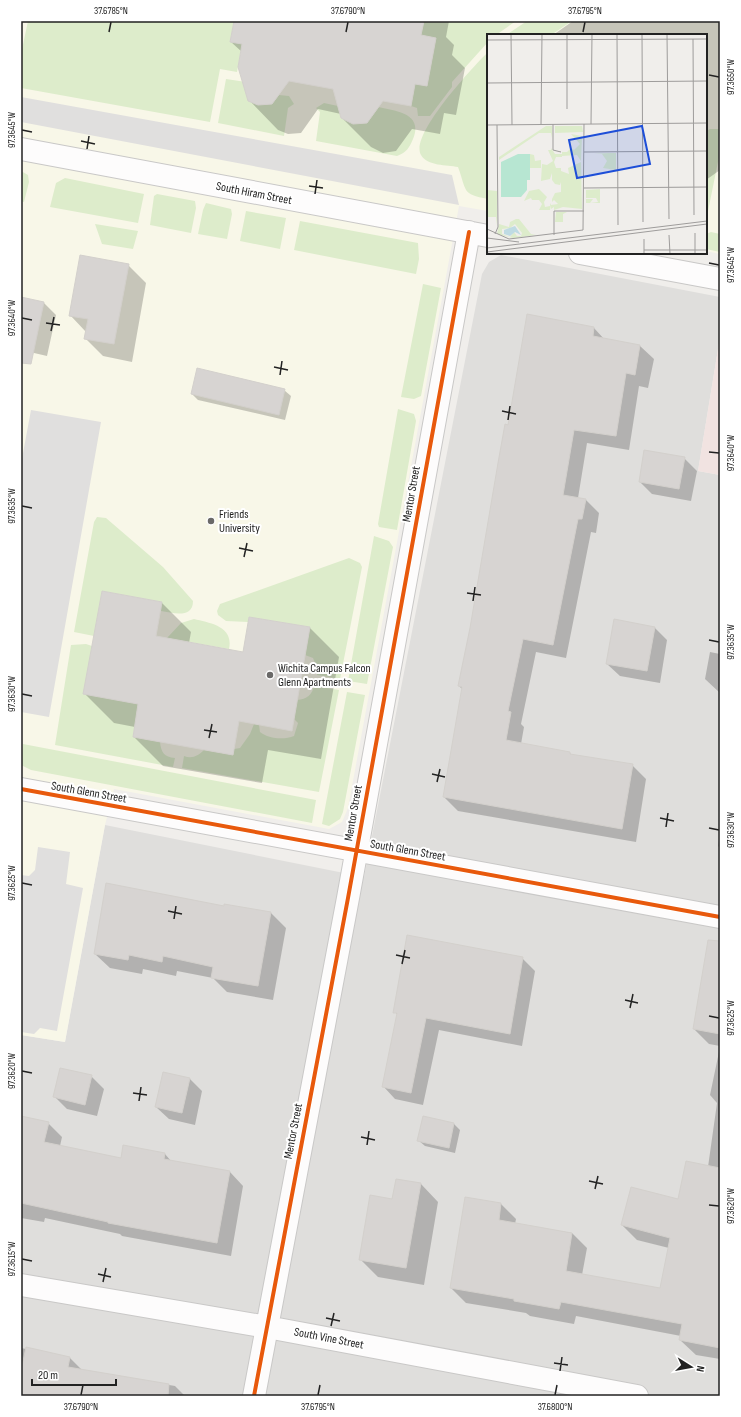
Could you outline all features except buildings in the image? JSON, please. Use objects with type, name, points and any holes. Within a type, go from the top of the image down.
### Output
[{"type":"street","name":"South Hiram Street","points":[[21,149],[479,234]]},
{"type":"street","name":"Mentor Street","points":[[254,1396],[356,851],[479,234]]},
{"type":"street","points":[[585,254],[720,279]]},
{"type":"street","name":"South Glenn Street","points":[[21,789],[720,916]]},
{"type":"street","name":"South Vine Street","points":[[21,1285],[267,1327],[637,1396]]},
{"type":"shaded area","name":"Friends University","points":[[21,21],[720,21],[720,254],[707,251],[707,34],[487,34],[487,211],[459,206],[348,808],[342,822],[329,829],[114,789],[105,825],[65,1042],[21,1035]]},
{"type":"shaded area","points":[[21,97],[452,175],[459,205],[21,122]]},
{"type":"shaded area","points":[[501,255],[720,297],[720,337],[698,471],[720,475],[720,1396],[21,1396],[21,1035],[65,1042],[105,825],[364,877],[482,274],[489,262]]},
{"type":"shaded area","points":[[720,337],[720,475],[698,471]]},
{"type":"shaded area","points":[[31,410],[101,422],[49,717],[21,712],[21,464]]},
{"type":"shaded area","points":[[38,847],[70,852],[66,884],[83,888],[57,1031],[40,1028],[34,1034],[21,1032],[21,875],[29,876],[35,870]]},
{"type":"green space","points":[[28,21],[234,21],[230,42],[242,44],[237,72],[220,69],[210,122],[21,88],[21,54]]},
{"type":"green space","points":[[424,21],[516,21],[497,34],[487,34],[487,43],[452,82],[452,87],[430,116],[418,116],[417,108],[411,106],[415,84],[427,86],[436,38],[421,35]]},
{"type":"green space","points":[[527,21],[572,21],[552,34],[508,34]]},
{"type":"green space","points":[[487,53],[487,199],[473,195],[466,190],[458,167],[432,163],[424,159],[421,155],[420,145],[424,132],[433,117],[457,85]]},
{"type":"green space","points":[[226,79],[246,82],[258,105],[272,104],[279,95],[289,96],[294,104],[288,108],[284,136],[218,123]]},
{"type":"green space","points":[[324,103],[338,106],[341,118],[353,124],[367,123],[374,106],[405,114],[411,118],[414,123],[415,130],[413,139],[407,149],[397,156],[316,141],[320,112],[316,108]]},
{"type":"green space","points":[[720,129],[720,152],[707,216],[707,130]]},
{"type":"green space","points":[[21,171],[28,175],[29,182],[24,202],[21,201]]},
{"type":"green space","points":[[65,178],[144,194],[138,223],[50,207],[56,183]]},
{"type":"green space","points":[[157,194],[195,201],[196,208],[191,233],[150,225],[154,196]]},
{"type":"green space","points":[[206,203],[231,209],[232,214],[227,239],[198,234]]},
{"type":"green space","points":[[246,211],[286,218],[280,249],[240,241]]},
{"type":"green space","points":[[300,221],[418,243],[419,259],[416,274],[294,250]]},
{"type":"green space","points":[[95,224],[138,231],[133,249],[102,244]]},
{"type":"green space","points":[[711,232],[720,234],[720,252],[707,249],[707,234]]},
{"type":"green space","points":[[423,284],[441,288],[421,396],[414,399],[401,397]]},
{"type":"green space","points":[[398,409],[414,414],[416,421],[397,530],[379,527],[378,524]]},
{"type":"green space","points":[[97,517],[106,518],[163,567],[193,601],[190,610],[182,614],[161,611],[162,602],[102,591],[94,636],[74,632],[94,522]]},
{"type":"green space","points":[[374,536],[389,541],[393,547],[367,684],[348,681]]},
{"type":"green space","points":[[349,558],[360,563],[362,567],[340,679],[317,675],[317,668],[313,658],[305,655],[310,627],[249,617],[248,622],[226,621],[218,615],[217,611],[220,604]]},
{"type":"green space","points":[[194,619],[213,624],[224,630],[230,641],[229,649],[167,638],[181,623]]},
{"type":"green space","points":[[86,644],[92,646],[84,694],[138,704],[133,737],[160,742],[161,749],[164,753],[175,758],[173,767],[55,745],[71,645]]},
{"type":"green space","points":[[314,686],[339,690],[319,792],[182,768],[184,756],[195,756],[204,750],[233,755],[234,749],[240,748],[250,734],[254,724],[259,725],[260,732],[268,736],[281,738],[294,736],[298,723],[294,719],[297,700],[304,699],[308,696],[312,692]]},
{"type":"green space","points":[[347,692],[365,695],[343,812],[340,819],[329,826],[322,824]]},
{"type":"green space","points":[[23,744],[316,800],[312,823],[31,770],[21,765]]},
{"type":"cycle path","points":[[254,1396],[348,898],[469,232]]},
{"type":"cycle path","points":[[21,789],[720,917]]},
{"type":"place","name":"Friends University","points":[[211,521]]},
{"type":"place","name":"Wichita Campus Falcon Glenn Apartments","points":[[270,675]]}]
